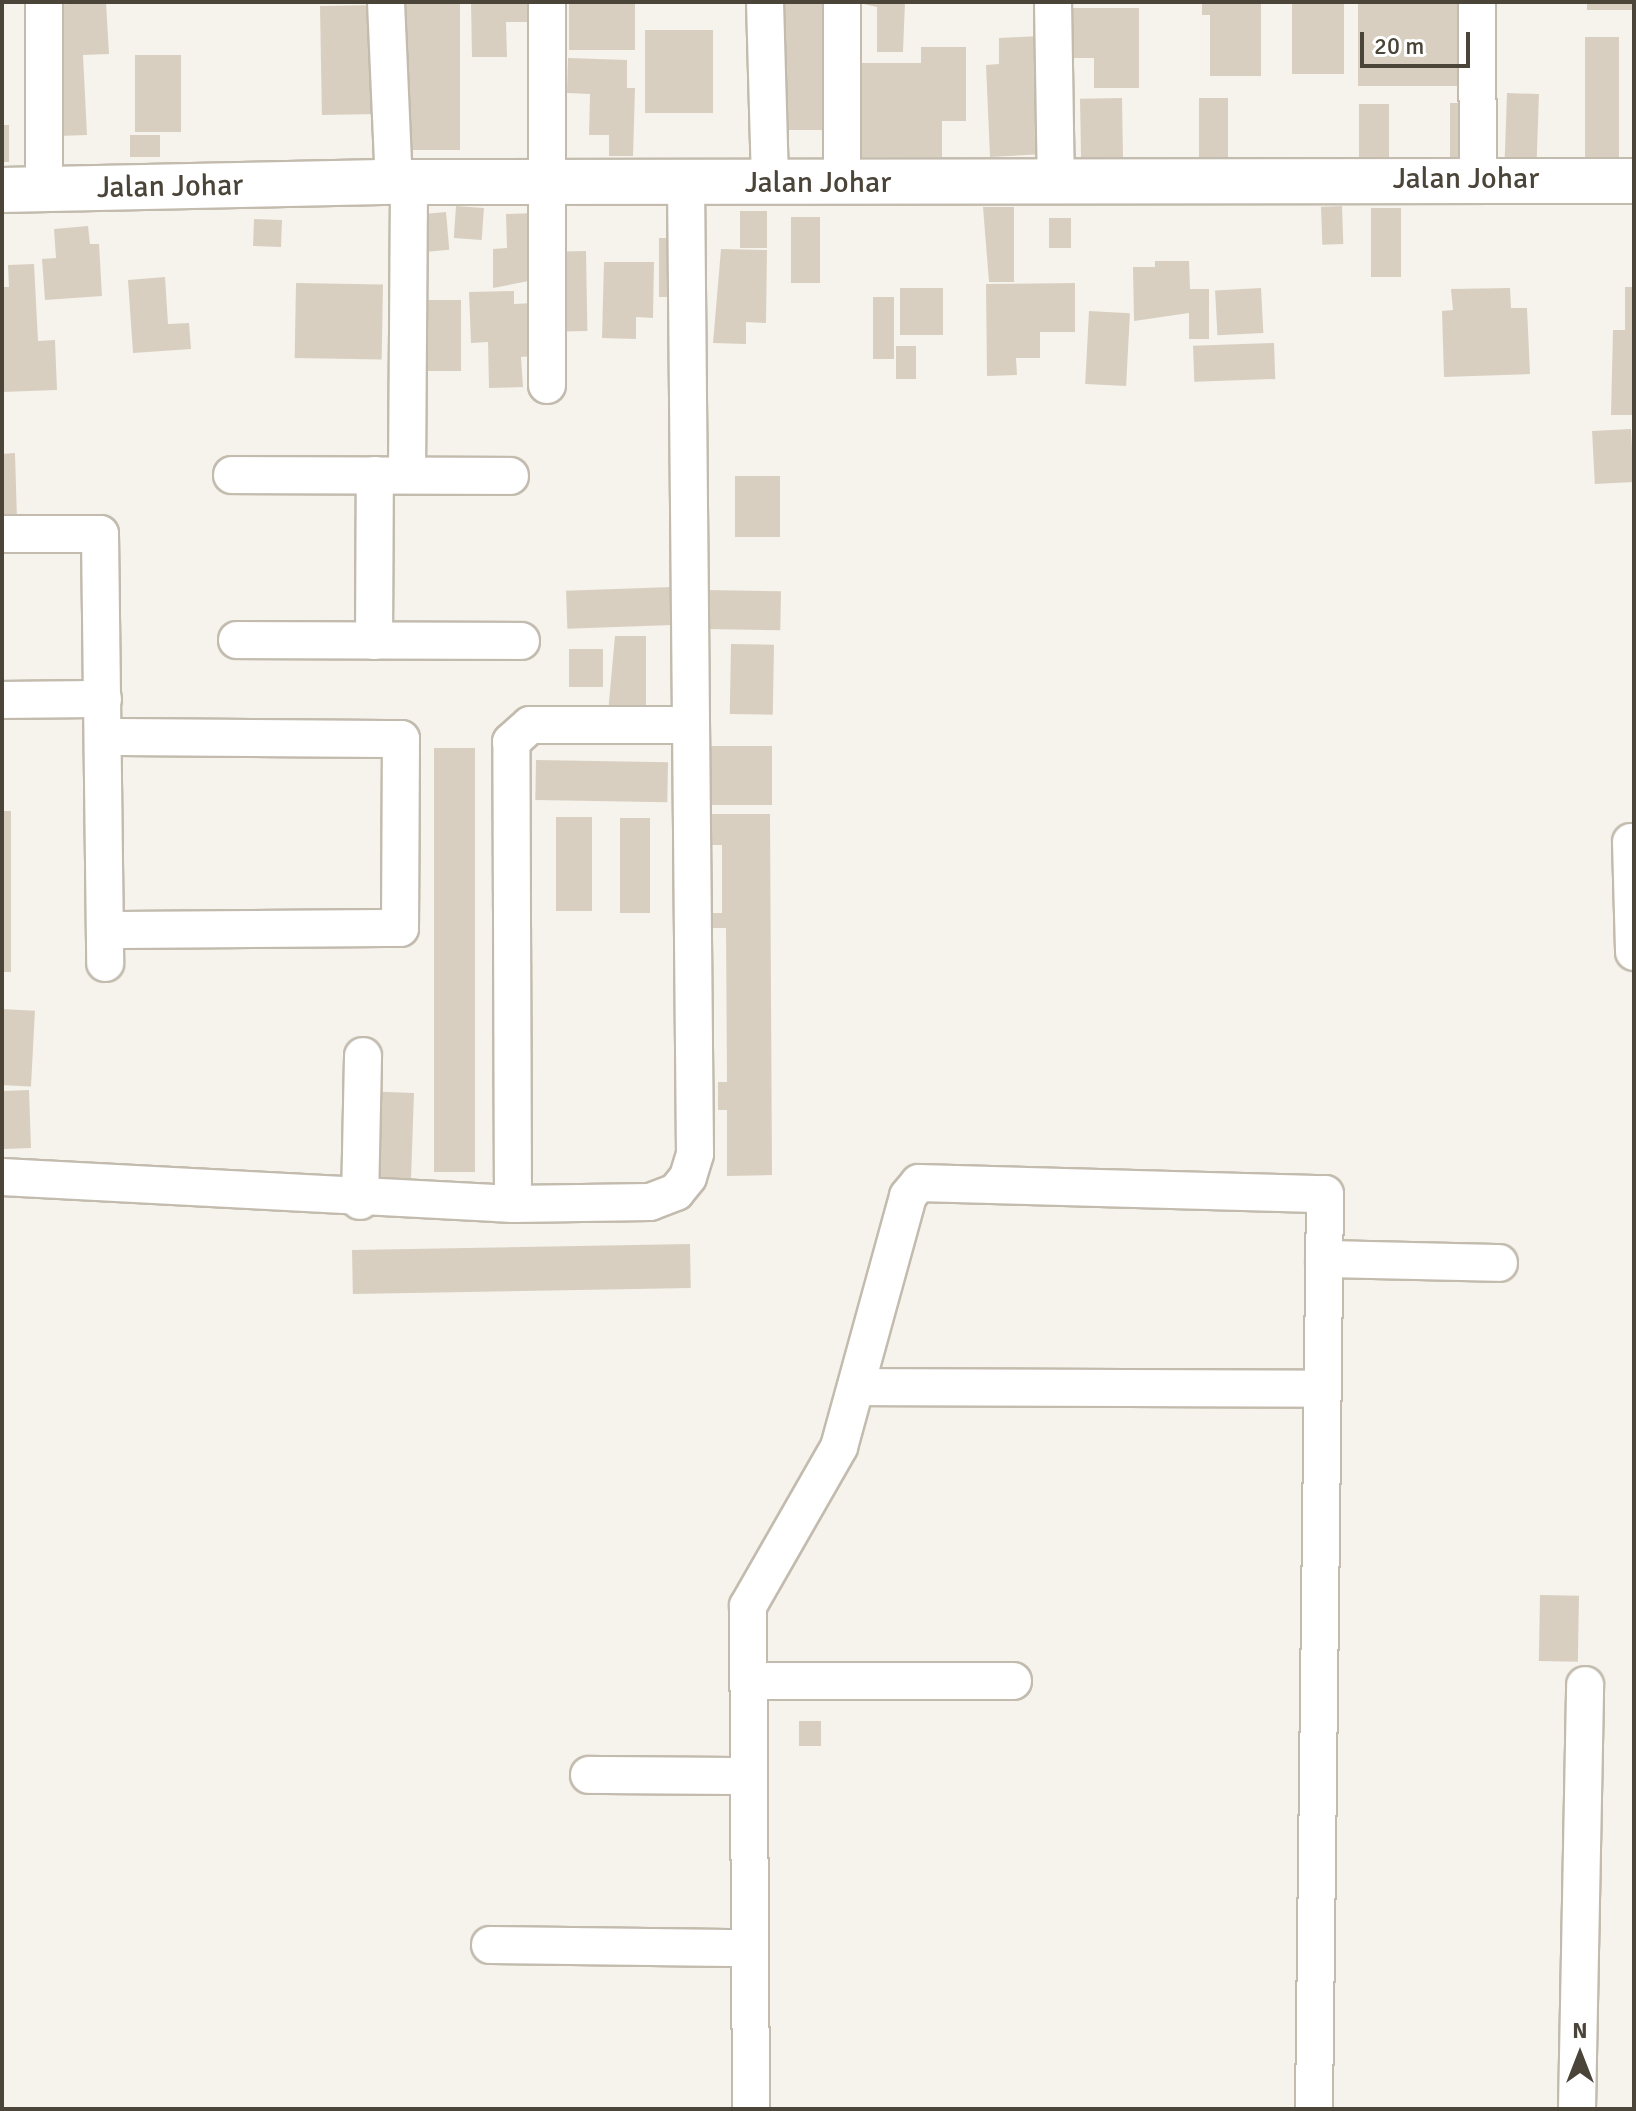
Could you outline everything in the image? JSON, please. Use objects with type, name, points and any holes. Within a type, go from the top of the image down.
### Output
[{"type":"street","points":[[23,190],[44,2]]},
{"type":"street","points":[[374,641],[391,475],[401,182],[386,2]]},
{"type":"street","points":[[547,2],[547,385]]},
{"type":"street","points":[[765,2],[770,183]]},
{"type":"street","points":[[842,2],[842,182]]},
{"type":"street","points":[[1053,2],[1056,184]]},
{"type":"street","points":[[1477,2],[1478,177]]},
{"type":"street","name":"Jalan Johar","points":[[23,190],[401,182],[1056,184],[1478,177],[1634,181]]},
{"type":"street","points":[[2,1177],[169,1180],[227,1192],[360,1201],[513,1204],[650,1202],[676,1192],[688,1177],[695,1154],[686,725],[686,183]]},
{"type":"street","points":[[232,475],[510,476]]},
{"type":"street","points":[[2,534],[100,534],[105,946],[400,928],[401,739],[103,737]]},
{"type":"street","points":[[237,640],[521,641]]},
{"type":"street","points":[[2,700],[103,699]]},
{"type":"street","points":[[513,1204],[511,742],[530,725],[686,725]]},
{"type":"street","points":[[1631,842],[1634,952]]},
{"type":"street","points":[[360,1201],[363,1056]]},
{"type":"street","points":[[751,2109],[748,1606],[839,1447],[908,1196],[919,1183],[1325,1194],[1314,2109]]},
{"type":"street","points":[[1324,1259],[1499,1263]]},
{"type":"street","points":[[856,1387],[1323,1389]]},
{"type":"street","points":[[748,1681],[1013,1681]]},
{"type":"street","points":[[1577,2109],[1585,1685]]},
{"type":"street","points":[[589,1775],[749,1776]]},
{"type":"street","points":[[490,1945],[750,1948]]},
{"type":"building","points":[[106,2],[109,54],[83,55],[87,135],[57,136],[50,5]]},
{"type":"building","points":[[398,2],[460,2],[460,150],[398,150]]},
{"type":"building","points":[[471,2],[527,2],[527,22],[506,22],[507,57],[472,57]]},
{"type":"building","points":[[569,2],[635,2],[635,50],[569,50]]},
{"type":"building","points":[[774,2],[837,2],[837,130],[774,130]]},
{"type":"building","points":[[855,2],[905,2],[903,52],[877,52],[877,7]]},
{"type":"building","points":[[1202,2],[1261,2],[1261,76],[1210,76],[1210,15],[1202,15]]},
{"type":"building","points":[[1292,2],[1344,2],[1344,74],[1292,74]]},
{"type":"building","points":[[1358,2],[1468,2],[1468,86],[1358,86]]},
{"type":"building","points":[[1587,2],[1634,2],[1634,10],[1587,10]]},
{"type":"building","points":[[377,5],[379,114],[322,115],[320,6]]},
{"type":"building","points":[[1073,8],[1139,8],[1139,88],[1094,88],[1094,58],[1073,58]]},
{"type":"building","points":[[645,30],[713,30],[713,113],[645,113]]},
{"type":"building","points":[[1040,36],[1045,154],[990,157],[986,65],[999,64],[999,38]]},
{"type":"building","points":[[1585,37],[1619,37],[1619,169],[1585,169]]},
{"type":"building","points":[[921,47],[966,47],[966,121],[942,121],[942,157],[853,157],[853,63],[921,63]]},
{"type":"building","points":[[135,55],[181,55],[181,132],[135,132]]},
{"type":"building","points":[[568,58],[627,60],[627,88],[635,88],[633,156],[609,156],[609,135],[589,135],[590,94],[567,93]]},
{"type":"building","points":[[1507,93],[1539,94],[1537,158],[1505,157]]},
{"type":"building","points":[[1122,98],[1123,157],[1081,158],[1080,99]]},
{"type":"building","points":[[1199,98],[1228,98],[1228,158],[1199,158]]},
{"type":"building","points":[[1450,103],[1471,103],[1471,165],[1450,165]]},
{"type":"building","points":[[1359,104],[1389,104],[1389,160],[1359,160]]},
{"type":"building","points":[[2,125],[9,125],[9,162],[2,162]]},
{"type":"building","points":[[130,135],[160,135],[160,157],[130,157]]},
{"type":"building","points":[[456,206],[484,208],[482,240],[454,238]]},
{"type":"building","points":[[1342,206],[1343,244],[1322,245],[1321,207]]},
{"type":"building","points":[[983,207],[1014,207],[1014,282],[989,282]]},
{"type":"building","points":[[1371,208],[1401,208],[1401,277],[1371,277]]},
{"type":"building","points":[[740,211],[767,211],[767,248],[740,248]]},
{"type":"building","points":[[446,212],[449,250],[424,252],[421,214]]},
{"type":"building","points":[[537,213],[539,279],[493,288],[493,249],[507,248],[506,214]]},
{"type":"building","points":[[791,217],[820,217],[820,283],[791,283]]},
{"type":"building","points":[[1049,218],[1071,218],[1071,248],[1049,248]]},
{"type":"building","points":[[254,219],[282,220],[281,247],[253,246]]},
{"type":"building","points":[[88,226],[90,244],[99,244],[102,296],[45,300],[42,259],[56,258],[54,229]]},
{"type":"building","points":[[659,238],[682,238],[682,297],[659,297]]},
{"type":"building","points":[[721,249],[767,250],[766,323],[746,322],[746,344],[713,343]]},
{"type":"building","points":[[562,251],[586,251],[587,331],[563,331]]},
{"type":"building","points":[[1155,261],[1189,261],[1190,289],[1209,289],[1209,339],[1189,339],[1189,313],[1134,321],[1133,267],[1155,267]]},
{"type":"building","points":[[604,262],[654,262],[653,318],[636,317],[636,339],[602,338]]},
{"type":"building","points":[[34,264],[38,341],[55,340],[57,390],[2,392],[2,287],[9,287],[8,265]]},
{"type":"building","points":[[165,277],[168,324],[189,323],[191,349],[133,353],[128,280]]},
{"type":"building","points":[[296,283],[383,285],[382,360],[295,358]]},
{"type":"building","points":[[1075,283],[1075,332],[1040,332],[1040,358],[1016,358],[1017,375],[987,376],[986,284]]},
{"type":"building","points":[[1625,287],[1634,287],[1634,415],[1611,415],[1613,330],[1625,330]]},
{"type":"building","points":[[900,288],[943,288],[943,335],[900,335]]},
{"type":"building","points":[[1261,288],[1263,333],[1217,335],[1215,290]]},
{"type":"building","points":[[1510,288],[1511,308],[1527,308],[1530,374],[1444,377],[1442,311],[1453,310],[1451,289]]},
{"type":"building","points":[[514,291],[514,304],[533,303],[535,356],[521,357],[523,387],[489,388],[488,342],[471,343],[469,292]]},
{"type":"building","points":[[873,297],[894,297],[894,359],[873,359]]},
{"type":"building","points":[[427,300],[461,300],[461,371],[427,371]]},
{"type":"building","points":[[1089,311],[1130,313],[1126,386],[1085,384]]},
{"type":"building","points":[[1274,343],[1275,379],[1194,382],[1193,346]]},
{"type":"building","points":[[896,346],[916,346],[916,379],[896,379]]},
{"type":"building","points":[[1631,429],[1634,482],[1595,484],[1592,431]]},
{"type":"building","points":[[15,453],[17,520],[2,520],[2,454]]},
{"type":"building","points":[[735,476],[780,476],[780,537],[735,537]]},
{"type":"building","points":[[671,587],[672,625],[567,629],[566,591]]},
{"type":"building","points":[[707,590],[781,591],[780,630],[706,629]]},
{"type":"building","points":[[615,636],[646,636],[646,713],[608,713]]},
{"type":"building","points":[[731,644],[774,645],[773,715],[730,714]]},
{"type":"building","points":[[569,649],[603,649],[603,687],[569,687]]},
{"type":"building","points":[[711,746],[772,746],[772,805],[711,805]]},
{"type":"building","points":[[434,748],[475,748],[475,1172],[434,1172]]},
{"type":"building","points":[[536,760],[668,762],[667,802],[535,800]]},
{"type":"building","points":[[2,811],[11,811],[11,972],[2,972]]},
{"type":"building","points":[[708,814],[770,814],[772,1175],[727,1176],[727,1110],[718,1110],[718,1082],[727,1082],[726,928],[710,928],[710,913],[722,913],[722,845],[708,845]]},
{"type":"building","points":[[556,817],[592,817],[592,911],[556,911]]},
{"type":"building","points":[[620,818],[650,818],[650,913],[620,913]]},
{"type":"building","points":[[2,1009],[35,1011],[31,1087],[2,1085]]},
{"type":"building","points":[[29,1090],[31,1148],[4,1149],[2,1091]]},
{"type":"building","points":[[374,1092],[414,1093],[411,1189],[371,1188]]},
{"type":"building","points":[[690,1244],[691,1288],[353,1294],[352,1250]]},
{"type":"building","points":[[1540,1595],[1579,1596],[1578,1662],[1539,1661]]},
{"type":"building","points":[[799,1721],[821,1721],[821,1746],[799,1746]]}]
